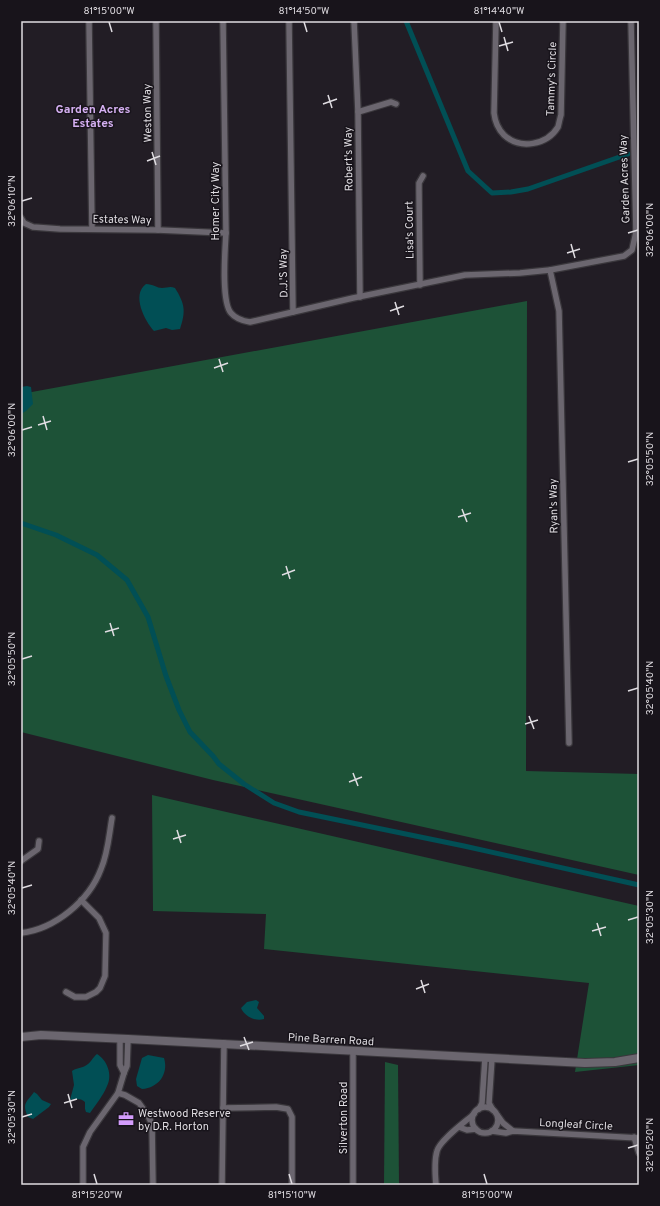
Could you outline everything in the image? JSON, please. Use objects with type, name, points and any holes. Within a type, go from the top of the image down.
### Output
[{"type":"main road","name":"Pine Barren Road","points":[[21,1037],[41,1035],[224,1043],[585,1063],[615,1062],[639,1058]]},
{"type":"street","points":[[88,21],[92,228]]},
{"type":"street","name":"Weston Way","points":[[156,21],[158,230]]},
{"type":"street","name":"Homer City Way","points":[[223,21],[226,234],[224,264],[226,306],[231,313],[240,319],[250,322],[294,312]]},
{"type":"street","name":"D.J.'S Way","points":[[289,21],[294,312],[465,275],[520,274],[550,270]]},
{"type":"street","name":"Robert's Way","points":[[354,21],[358,112],[360,297]]},
{"type":"street","name":"Tammy's Circle","points":[[496,21],[494,114],[496,124],[506,136],[515,142],[529,145],[541,142],[551,135],[558,126],[561,115],[563,21]]},
{"type":"street","name":"Garden Acres Way","points":[[550,270],[624,256],[632,250],[634,245],[636,232],[630,21]]},
{"type":"street","points":[[358,112],[391,102],[396,104]]},
{"type":"street","name":"Lisa's Court","points":[[420,285],[419,183],[423,176]]},
{"type":"street","name":"Estates Way","points":[[21,218],[24,223],[33,227],[60,229],[92,228],[158,230],[226,234]]},
{"type":"street","name":"Ryan's Way","points":[[550,270],[559,311],[569,743]]},
{"type":"street","points":[[21,933],[36,930],[48,925],[65,914],[81,900],[101,869],[107,850],[112,818]]},
{"type":"street","points":[[21,861],[38,849],[39,841]]},
{"type":"street","points":[[66,992],[75,997],[86,997],[96,992],[100,988],[105,976],[106,933],[99,918],[81,900]]},
{"type":"street","points":[[83,1185],[83,1146],[90,1132],[118,1093],[124,1073],[128,1066],[124,1039]]},
{"type":"street","points":[[222,1185],[224,1043]]},
{"type":"street","name":"Silverton Road","points":[[353,1051],[353,1185]]},
{"type":"street","points":[[436,1185],[436,1160],[438,1148],[445,1137],[479,1109],[482,1103],[489,1058]]},
{"type":"street","points":[[489,1058],[489,1103],[503,1123],[513,1131]]},
{"type":"street","points":[[118,1093],[125,1095],[138,1103],[148,1114],[152,1124],[153,1185]]},
{"type":"street","points":[[223,1108],[276,1107],[288,1109],[292,1117],[292,1185]]},
{"type":"street","points":[[479,1109],[486,1108],[495,1113]]},
{"type":"street","points":[[492,1131],[497,1124],[495,1113]]},
{"type":"street","points":[[474,1114],[472,1122],[476,1129]]},
{"type":"street","name":"Longleaf Circle","points":[[459,1127],[467,1130],[476,1129],[483,1133],[492,1131],[506,1133],[513,1131],[636,1137]]},
{"type":"street","points":[[636,1137],[639,1153]]},
{"type":"green space","points":[[527,301],[526,771],[639,774],[639,875],[213,780],[21,732],[21,394]]},
{"type":"green space","points":[[152,795],[639,906],[639,1065],[575,1072],[589,983],[264,949],[266,914],[153,911]]},
{"type":"green space","points":[[385,1062],[398,1065],[399,1185],[384,1185]]},
{"type":"water","points":[[146,284],[160,288],[175,288],[184,308],[180,329],[172,330],[166,328],[154,331],[150,327],[141,308],[140,301],[142,289]]},
{"type":"water","points":[[21,387],[31,387],[33,404],[21,414]]},
{"type":"water","points":[[256,1000],[259,1002],[257,1008],[264,1016],[264,1019],[261,1020],[251,1018],[245,1014],[241,1008],[247,1002]]},
{"type":"water","points":[[97,1054],[104,1060],[108,1068],[109,1082],[104,1093],[90,1113],[86,1112],[85,1102],[78,1099],[70,1100],[74,1085],[72,1071],[87,1065]]},
{"type":"water","points":[[148,1055],[164,1058],[165,1069],[161,1079],[157,1083],[148,1088],[142,1089],[137,1086],[136,1079],[142,1058]]},
{"type":"water","points":[[34,1092],[42,1100],[51,1104],[33,1119],[28,1117],[25,1106]]},
{"type":"waterway","points":[[406,21],[468,171],[492,193],[528,189],[628,154]]},
{"type":"waterway","points":[[21,523],[56,535],[97,555],[127,580],[148,617],[166,676],[179,710],[190,732],[219,764],[244,784],[274,803],[299,812],[464,846],[639,885]]},
{"type":"place","name":"Westwood Reserve by D.R. Horton","points":[[126,1119]]},
{"type":"district","name":"Garden Acres Estates","points":[[93,116]]}]
